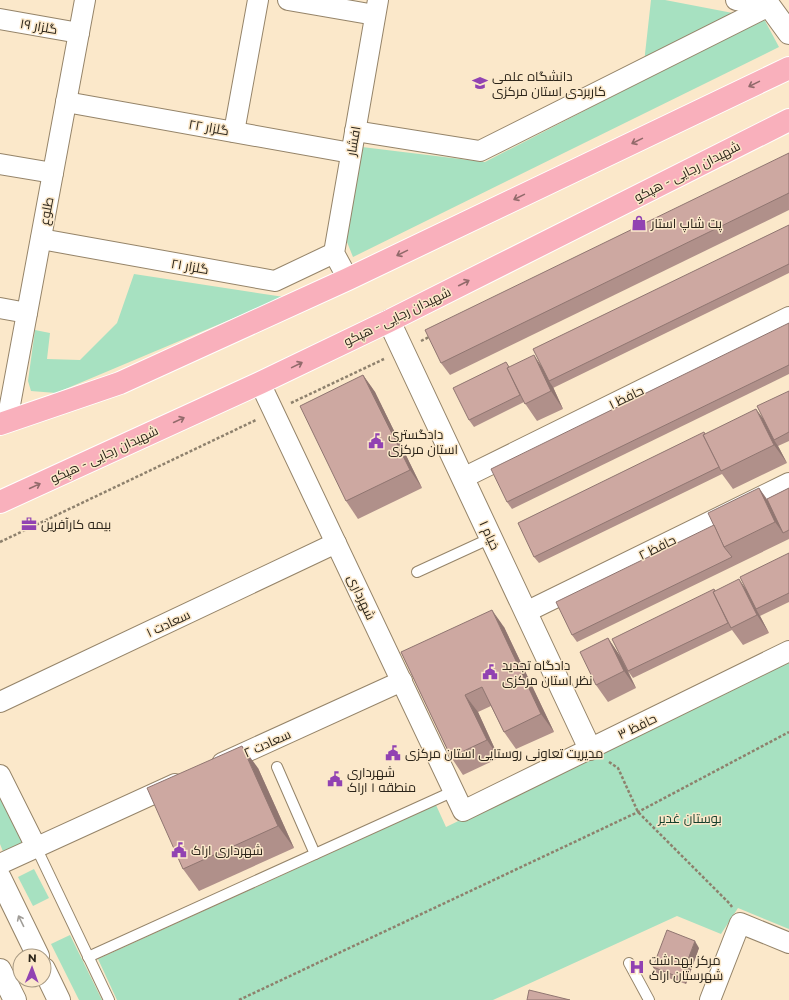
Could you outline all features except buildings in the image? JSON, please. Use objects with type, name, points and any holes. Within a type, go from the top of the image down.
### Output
[{"type":"main road","points":[[4,422],[120,383],[348,279],[789,68]]},
{"type":"main road","name":"شهیدان رجایی - هپکو","points":[[0,502],[260,383],[389,321],[789,120]]},
{"type":"street","name":"طلوع","points":[[4,422],[27,313],[85,0]]},
{"type":"street","points":[[234,132],[258,0]]},
{"type":"street","points":[[288,0],[376,8]]},
{"type":"street","points":[[736,0],[767,3],[789,33]]},
{"type":"street","points":[[355,132],[480,151],[767,3]]},
{"type":"street","name":"افشار","points":[[334,253],[376,8]]},
{"type":"street","name":"گلزار ۱۹","points":[[0,19],[79,33]]},
{"type":"street","name":"گلزار ۲۲","points":[[66,102],[351,153]]},
{"type":"street","points":[[0,164],[53,173]]},
{"type":"street","name":"گلزار ۲۱","points":[[41,239],[275,281],[334,253]]},
{"type":"street","points":[[334,253],[348,279]]},
{"type":"street","points":[[0,308],[27,313]]},
{"type":"street","name":"حافظ ۱","points":[[462,478],[789,317]]},
{"type":"street","name":"خیام ۱","points":[[389,321],[590,749]]},
{"type":"street","name":"شهرداری","points":[[260,383],[464,811]]},
{"type":"street","name":"حافظ ۲","points":[[526,612],[789,483]]},
{"type":"street","name":"سعادت ۱","points":[[0,702],[336,543]]},
{"type":"street","name":"حافظ ۳","points":[[464,811],[789,651]]},
{"type":"street","name":"سعادت ۲","points":[[0,864],[402,681]]},
{"type":"street","points":[[0,775],[36,847]]},
{"type":"street","points":[[0,878],[34,948]]},
{"type":"street","points":[[710,1000],[740,923],[789,943]]},
{"type":"street","points":[[0,970],[15,1000]]},
{"type":"street","points":[[52,986],[59,1000]]},
{"type":"lane","points":[[417,572],[491,538]]},
{"type":"lane","points":[[276,767],[315,854]]},
{"type":"lane","points":[[88,956],[454,791]]},
{"type":"lane","points":[[36,847],[109,1000]]},
{"type":"lane","points":[[629,963],[649,1000]]},
{"type":"path","points":[[239,1000],[638,812],[789,732]]},
{"type":"path","points":[[590,749],[618,768],[638,812],[730,904],[740,923]]},
{"type":"green space","points":[[651,0],[665,0],[764,19],[779,47],[353,257],[345,237],[362,147],[485,162],[642,81]]},
{"type":"green space","points":[[134,274],[284,297],[56,393],[31,391],[28,381],[35,330],[50,333],[47,359],[80,360],[117,323]]},
{"type":"green space","name":"بوستان غدیر","points":[[789,661],[789,929],[738,908],[721,934],[677,916],[493,1000],[117,1000],[98,959],[436,805],[446,827]]},
{"type":"green space","points":[[0,794],[25,844],[4,854],[0,844]]},
{"type":"green space","points":[[34,869],[49,898],[33,906],[18,877]]},
{"type":"green space","points":[[70,935],[102,1000],[79,1000],[51,944]]},
{"type":"place","name":"دانشگاه علمی کاربردی استان مرکزی","points":[[480,83]]},
{"type":"place","name":"پت شاپ استار","points":[[639,223]]},
{"type":"place","name":"دادگستری استان مرکزی","points":[[376,441]]},
{"type":"place","name":"بیمه کارآفرین","points":[[29,524]]},
{"type":"place","name":"دادگاه تجدید نظر استان مرکزی","points":[[490,672]]},
{"type":"place","name":"مدیریت تعاونی روستایی استان مرکزی","points":[[393,753]]},
{"type":"place","name":"شهرداری منطقه ۱ اراک","points":[[335,779]]},
{"type":"place","name":"شهرداری اراک","points":[[179,850]]},
{"type":"place","name":"مرکز بهداشت شهرستان اراک","points":[[637,967]]}]
